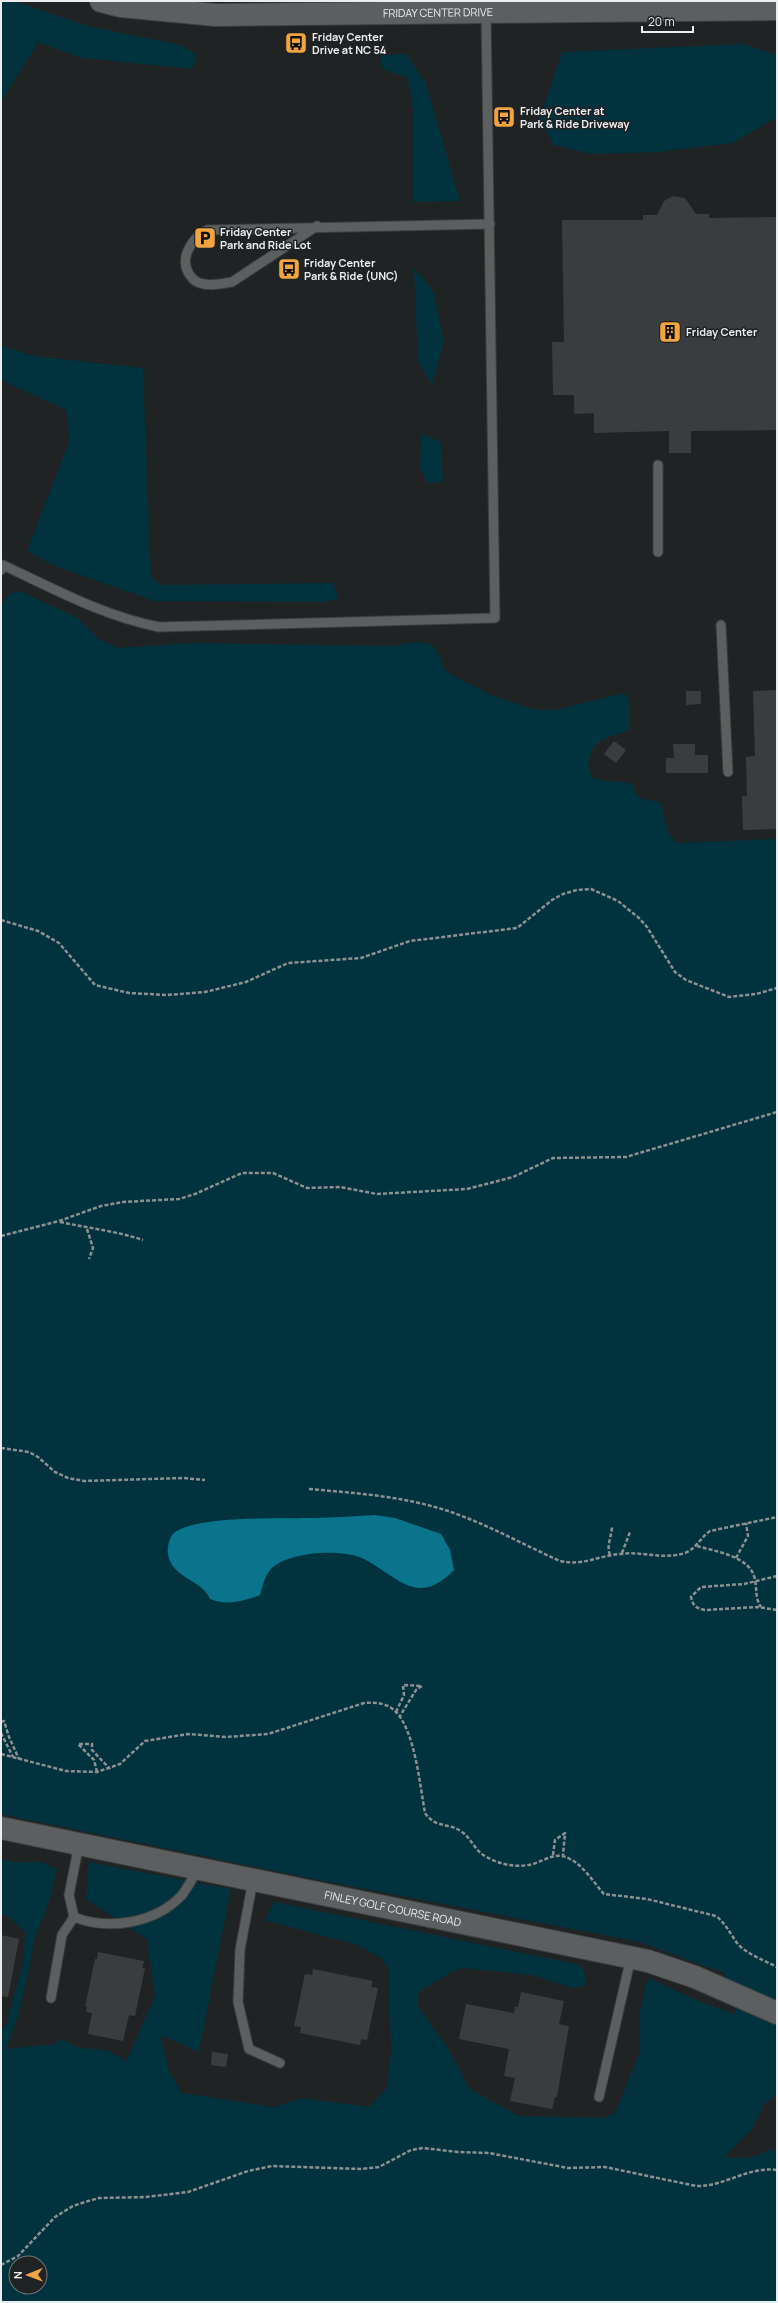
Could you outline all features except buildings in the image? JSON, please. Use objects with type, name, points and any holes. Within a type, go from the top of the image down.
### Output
[{"type":"street","name":"FRIDAY CENTER DRIVE","points":[[101,1],[120,6],[215,15],[484,7],[777,9]]},
{"type":"street","name":"FINLEY GOLF COURSE ROAD","points":[[1,1828],[631,1958],[695,1978],[777,2013]]},
{"type":"lane","points":[[1,570],[4,565],[100,610],[134,622],[159,627],[495,618],[490,224],[484,7]]},
{"type":"lane","points":[[317,226],[232,282],[218,285],[204,284],[193,279],[187,267],[186,250],[196,236],[207,230],[317,226],[490,224]]},
{"type":"lane","points":[[658,465],[658,552]]},
{"type":"lane","points":[[721,625],[728,772]]},
{"type":"lane","points":[[51,1998],[62,1935],[74,1916],[69,1895],[79,1844]]},
{"type":"lane","points":[[74,1916],[88,1922],[116,1924],[147,1918],[165,1908],[182,1894],[198,1869]]},
{"type":"lane","points":[[253,1880],[240,1950],[238,2002],[249,2048],[280,2063]]},
{"type":"lane","points":[[599,2097],[631,1958]]},
{"type":"path","points":[[1,920],[38,932],[59,943],[95,985],[129,993],[167,995],[204,992],[246,982],[288,963],[361,958],[410,941],[517,928],[552,900],[563,894],[577,890],[592,890],[618,901],[634,914],[647,927],[675,972],[686,980],[729,997],[756,994],[777,988]]},
{"type":"path","points":[[1,1236],[59,1221],[101,1206],[123,1202],[179,1199],[242,1173],[272,1173],[308,1188],[340,1187],[377,1194],[467,1189],[513,1177],[553,1158],[626,1156],[777,1112]]},
{"type":"path","points":[[59,1221],[87,1228],[124,1233],[143,1240]]},
{"type":"path","points":[[87,1228],[93,1248],[89,1259]]},
{"type":"path","points":[[1,1448],[29,1452],[38,1457],[55,1472],[68,1478],[84,1481],[183,1478],[205,1480]]},
{"type":"path","points":[[309,1489],[385,1497],[445,1510],[486,1526],[560,1561],[581,1563],[622,1553],[672,1556],[697,1546],[736,1558],[746,1564],[756,1582],[757,1601],[761,1607]]},
{"type":"path","points":[[697,1546],[702,1536],[710,1531],[777,1517]]},
{"type":"path","points":[[736,1558],[748,1536],[746,1523]]},
{"type":"path","points":[[610,1555],[608,1551],[612,1534],[612,1526]]},
{"type":"path","points":[[622,1553],[630,1532]]},
{"type":"path","points":[[777,1576],[756,1582],[701,1587],[691,1597],[693,1605],[697,1609],[705,1610],[761,1607],[777,1610]]},
{"type":"path","points":[[396,1712],[404,1695],[403,1685],[422,1686],[416,1690],[400,1716]]},
{"type":"path","points":[[1,1754],[66,1771],[97,1772],[110,1769],[120,1764],[145,1742],[188,1734],[247,1737],[268,1734],[372,1702],[387,1705],[400,1716],[410,1742],[426,1813],[431,1822],[462,1831],[480,1853],[509,1865],[533,1864],[552,1856],[563,1856],[578,1865],[604,1894],[647,1899],[716,1916],[724,1923],[738,1943],[748,1951],[777,1967]]},
{"type":"path","points":[[1,1722],[4,1721],[9,1737],[19,1759]]},
{"type":"path","points":[[1,1733],[14,1757]]},
{"type":"path","points":[[97,1772],[94,1760],[78,1744],[92,1744],[92,1750],[110,1769]]},
{"type":"path","points":[[552,1856],[555,1840],[565,1833],[563,1856]]},
{"type":"path","points":[[1,2265],[18,2256],[55,2217],[73,2206],[99,2198],[146,2197],[188,2192],[248,2171],[272,2166],[361,2169],[379,2167],[410,2150],[423,2148],[458,2152],[489,2153],[568,2168],[605,2167],[696,2186],[705,2186],[757,2170],[777,2170]]},
{"type":"shaded area","points":[[1,1],[14,1],[87,26],[181,45],[197,55],[193,69],[82,58],[39,42],[1,101]]},
{"type":"shaded area","points":[[744,44],[777,55],[777,117],[733,143],[658,152],[592,154],[553,145],[540,118],[562,52]]},
{"type":"shaded area","points":[[406,54],[426,83],[460,201],[414,202],[413,112],[408,78],[383,69],[380,55]]},
{"type":"shaded area","points":[[414,268],[434,292],[444,342],[432,385],[418,360]]},
{"type":"shaded area","points":[[1,346],[35,356],[143,368],[151,577],[160,585],[333,583],[339,599],[323,602],[154,601],[53,565],[27,551],[70,440],[66,410],[1,380]]},
{"type":"shaded area","points":[[422,434],[441,442],[443,482],[428,483],[420,468]]},
{"type":"shaded area","points":[[15,592],[22,592],[78,618],[99,639],[118,648],[193,643],[393,646],[412,642],[426,643],[437,651],[444,669],[461,680],[483,690],[488,694],[536,710],[554,710],[620,694],[627,695],[630,701],[630,729],[601,740],[593,749],[589,762],[589,769],[592,777],[601,780],[632,784],[637,795],[643,799],[661,802],[668,832],[677,843],[777,839],[777,2094],[764,2104],[752,2130],[724,2157],[749,2158],[777,2148],[777,2302],[1,2302],[1,2028],[5,2028],[24,1961],[25,1932],[10,1918],[1,1913],[1,1859],[14,1862],[42,1862],[57,1869],[50,1899],[35,1939],[19,2013],[6,2049],[54,2044],[63,2039],[79,2048],[107,2050],[127,2061],[155,1995],[147,1939],[86,1899],[89,1862],[231,1889],[199,2052],[161,2035],[169,2071],[182,2093],[274,2107],[301,2098],[370,2107],[387,2088],[391,2053],[389,1969],[382,1958],[358,1945],[264,1920],[275,1902],[581,1965],[586,1975],[585,1986],[573,1988],[532,1975],[463,1968],[451,1972],[418,1993],[418,2006],[449,2050],[470,2089],[519,2116],[603,2118],[615,2113],[640,2052],[640,2010],[648,1978],[699,2001],[737,2015],[724,1972],[640,1942],[304,1877],[1,1814],[1,606],[9,595]]},
{"type":"water","points":[[375,1515],[395,1518],[441,1534],[450,1550],[454,1570],[441,1581],[430,1587],[419,1588],[409,1586],[399,1581],[357,1556],[316,1553],[289,1559],[270,1570],[265,1578],[260,1595],[241,1601],[222,1602],[210,1599],[201,1587],[175,1569],[168,1554],[170,1538],[173,1534],[183,1528],[199,1524],[238,1519],[325,1518]]},
{"type":"place","name":"Friday Center Drive at NC 54","points":[[296,43]]},
{"type":"place","name":"Friday Center at Park & Ride Driveway","points":[[504,117]]},
{"type":"place","name":"Friday Center Park and Ride Lot","points":[[205,238]]},
{"type":"place","name":"Friday Center Park & Ride (UNC)","points":[[289,269]]},
{"type":"place","name":"Friday Center","points":[[670,332]]}]
